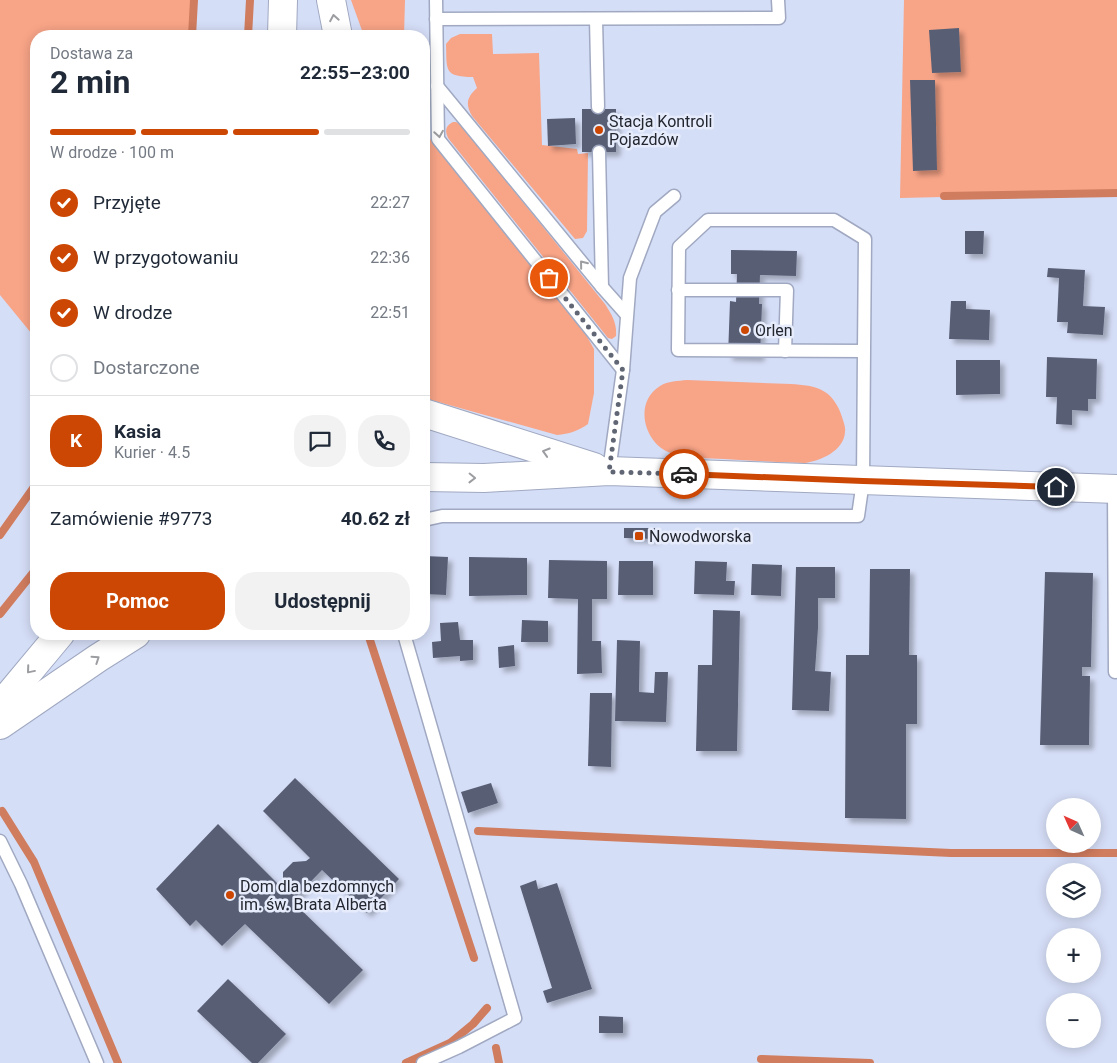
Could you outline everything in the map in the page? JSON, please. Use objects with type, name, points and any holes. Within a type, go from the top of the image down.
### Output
[{"type":"street","points":[[282,30],[283,0]]},
{"type":"street","points":[[331,0],[337,30]]},
{"type":"street","points":[[430,415],[609,472]]},
{"type":"street","points":[[430,477],[484,478],[609,472],[1116,489]]},
{"type":"street","points":[[0,706],[55,640]]},
{"type":"street","points":[[0,726],[126,640]]},
{"type":"lane","points":[[436,0],[438,139],[623,370]]},
{"type":"lane","points":[[436,19],[779,18],[778,0]]},
{"type":"lane","points":[[596,19],[598,107]]},
{"type":"lane","points":[[437,86],[626,314]]},
{"type":"lane","points":[[599,152],[602,287]]},
{"type":"lane","points":[[609,472],[623,370],[630,278],[655,212],[674,196]]},
{"type":"lane","points":[[430,519],[442,516],[858,516],[863,481],[865,239],[834,220],[708,220],[679,247],[678,350],[864,351]]},
{"type":"lane","points":[[678,290],[787,290],[785,351]]},
{"type":"lane","points":[[1115,672],[1116,489]]},
{"type":"lane","points":[[406,640],[515,1018],[423,1063]]},
{"type":"lane","points":[[0,841],[21,884],[97,1063]]},
{"type":"shaded area","points":[[0,0],[194,0],[192,30],[30,30],[30,332],[0,295]]},
{"type":"shaded area","points":[[351,0],[405,0],[404,30],[362,30]]},
{"type":"shaded area","points":[[904,0],[1117,0],[1117,193],[900,198]]},
{"type":"shaded area","points":[[460,34],[492,34],[493,54],[539,53],[542,145],[577,149],[578,154],[588,153],[587,231],[583,238],[575,239],[472,116],[468,108],[468,101],[471,94],[477,88],[473,77],[456,75],[449,70],[447,65],[446,44],[451,38]]},
{"type":"shaded area","points":[[453,122],[461,125],[605,304],[616,327],[616,336],[612,339],[608,338],[448,138],[446,129]]},
{"type":"shaded area","points":[[430,139],[585,333],[594,349],[594,393],[588,424],[581,429],[557,435],[430,400]]},
{"type":"shaded area","points":[[687,380],[791,384],[817,388],[833,399],[841,413],[845,426],[844,439],[836,450],[830,454],[805,463],[699,458],[674,454],[664,450],[649,434],[644,413],[646,403],[651,394],[660,386],[670,382]]},
{"type":"building","points":[[959,28],[961,72],[932,73],[929,30]]},
{"type":"building","points":[[910,80],[935,80],[937,170],[913,171]]},
{"type":"building","name":"Stacja Kontroli Pojazdów","points":[[582,109],[616,109],[616,152],[582,152]]},
{"type":"building","points":[[575,118],[576,144],[548,146],[547,119]]},
{"type":"building","points":[[965,231],[984,231],[983,254],[965,254]]},
{"type":"building","points":[[731,250],[797,251],[796,276],[760,275],[759,304],[762,304],[760,357],[728,356],[730,301],[736,302],[737,274],[731,274]]},
{"type":"building","points":[[1048,268],[1085,270],[1083,306],[1105,307],[1103,335],[1067,333],[1068,322],[1057,322],[1059,278],[1047,277]]},
{"type":"building","points":[[951,301],[966,301],[966,309],[990,310],[989,340],[949,339]]},
{"type":"building","points":[[1047,357],[1097,359],[1096,399],[1088,399],[1088,411],[1072,410],[1072,425],[1056,424],[1057,397],[1046,397]]},
{"type":"building","points":[[956,360],[1000,360],[1000,394],[956,395]]},
{"type":"building","points":[[624,528],[655,528],[655,539],[624,538]]},
{"type":"building","points":[[430,556],[448,557],[446,595],[430,594]]},
{"type":"building","points":[[469,557],[527,558],[527,595],[469,596]]},
{"type":"building","points":[[549,560],[607,561],[607,599],[592,599],[592,641],[601,641],[602,673],[577,674],[578,599],[548,598]]},
{"type":"building","points":[[619,561],[653,561],[653,595],[618,595]]},
{"type":"building","points":[[695,561],[727,562],[726,581],[735,581],[734,595],[694,594]]},
{"type":"building","points":[[752,564],[782,565],[781,596],[751,595]]},
{"type":"building","points":[[796,567],[835,567],[835,598],[818,598],[815,671],[831,672],[829,711],[792,710]]},
{"type":"building","points":[[870,569],[910,569],[909,655],[917,655],[917,724],[906,724],[906,819],[845,818],[846,655],[869,655]]},
{"type":"building","points":[[1045,572],[1093,573],[1091,667],[1082,667],[1082,676],[1090,676],[1089,745],[1040,745]]},
{"type":"building","points":[[713,610],[740,611],[737,751],[696,751],[698,665],[712,665]]},
{"type":"building","points":[[522,620],[548,621],[548,642],[521,642]]},
{"type":"building","points":[[458,622],[460,640],[473,640],[473,660],[460,661],[460,656],[433,658],[432,642],[441,641],[440,623]]},
{"type":"building","points":[[617,640],[640,641],[639,692],[654,693],[655,672],[668,672],[666,722],[615,721]]},
{"type":"building","points":[[514,645],[515,666],[499,668],[498,647]]},
{"type":"building","points":[[590,693],[612,693],[611,767],[588,766]]},
{"type":"building","name":"Dom dla bezdomnych im. św. Brata Alberta","points":[[295,778],[399,879],[367,913],[322,870],[292,901],[363,970],[329,1004],[245,924],[222,946],[196,920],[190,926],[156,889],[218,824],[281,887],[283,884],[283,872],[293,862],[306,861],[310,858],[263,811]]},
{"type":"building","points":[[491,783],[498,803],[468,813],[461,792]]},
{"type":"building","points":[[536,880],[538,889],[557,883],[592,989],[547,1003],[543,991],[552,988],[520,886]]},
{"type":"building","points":[[228,979],[286,1034],[258,1063],[252,1063],[197,1011]]},
{"type":"building","points":[[599,1016],[623,1017],[623,1033],[599,1033]]},
{"type":"waterway","points":[[192,30],[194,0]]},
{"type":"waterway","points":[[248,30],[250,0]]},
{"type":"waterway","points":[[944,196],[1117,193]]},
{"type":"waterway","points":[[0,535],[30,492]]},
{"type":"waterway","points":[[0,614],[30,576]]},
{"type":"waterway","points":[[370,640],[474,958]]},
{"type":"waterway","points":[[2,811],[34,862],[118,1063]]},
{"type":"waterway","points":[[478,831],[951,853],[1117,853]]},
{"type":"waterway","points":[[406,1063],[450,1043],[473,1024],[487,1008]]},
{"type":"waterway","points":[[496,1048],[499,1063]]},
{"type":"waterway","points":[[761,1059],[870,1063]]},
{"type":"way so far","points":[[549,278],[623,370],[609,472],[684,474]]},
{"type":"place","name":"Stacja Kontroli Pojazdów","points":[[599,130]]},
{"type":"place","name":"Orlen","points":[[745,330]]},
{"type":"place","name":"Nowodworska","points":[[639,536]]},
{"type":"place","name":"Dom dla bezdomnych im. św. Brata Alberta","points":[[230,895]]},
{"type":"route","points":[[684,474],[1056,487]]}]
